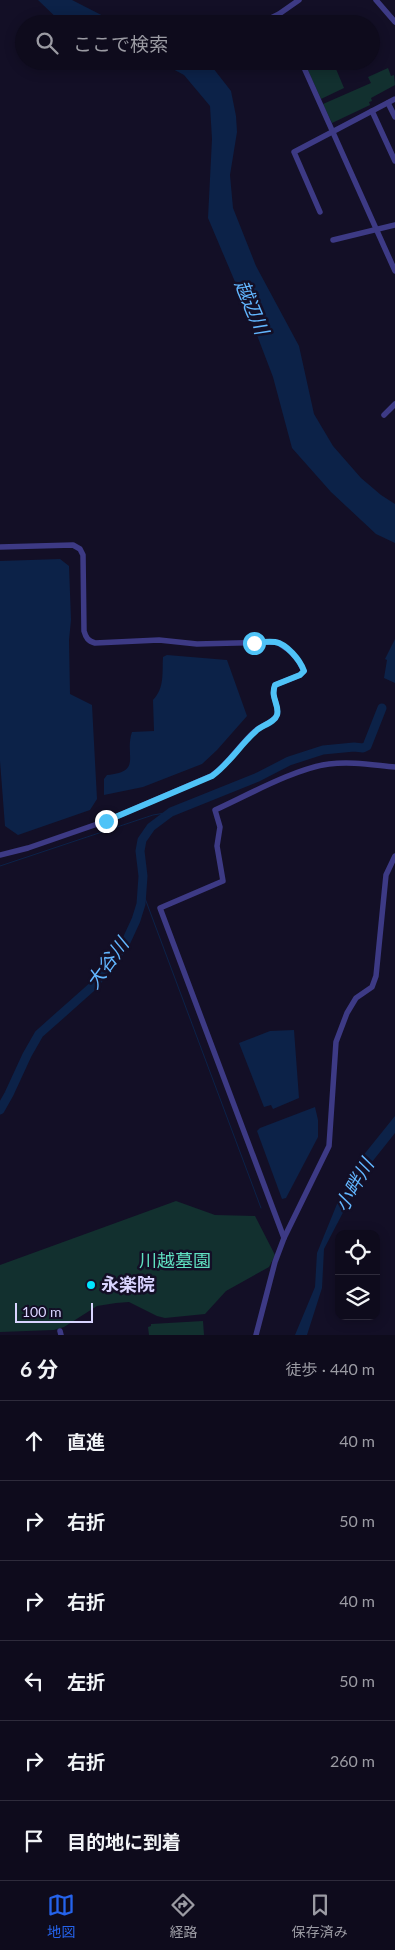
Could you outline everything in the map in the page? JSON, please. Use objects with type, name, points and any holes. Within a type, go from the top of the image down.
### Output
[{"type":"street","points":[[277,15],[299,0]]},
{"type":"street","points":[[376,0],[395,22]]},
{"type":"street","points":[[305,70],[395,271]]},
{"type":"street","points":[[320,212],[294,152],[395,99]]},
{"type":"street","points":[[388,103],[395,117]]},
{"type":"street","points":[[372,111],[395,162]]},
{"type":"street","points":[[333,240],[395,225]]},
{"type":"street","points":[[384,415],[395,404]]},
{"type":"street","points":[[0,548],[73,546],[80,549],[83,555],[84,631],[88,640],[95,644],[159,640],[197,644],[277,642],[282,644],[298,660],[304,671],[300,675],[275,685],[272,691],[277,714],[274,720],[263,725],[252,734],[220,770],[212,776],[106,821],[28,848],[0,855]]},
{"type":"street","points":[[284,1238],[160,908],[223,881],[217,846],[220,827],[215,810],[311,768],[330,764],[395,767]]},
{"type":"street","points":[[256,1335],[275,1262],[284,1238],[329,1146],[336,1042],[347,1013],[356,998],[372,987],[376,976],[386,875],[395,856]]},
{"type":"green space","points":[[388,68],[391,76],[394,75],[395,85],[371,98],[370,105],[332,123],[323,104],[371,83],[368,77]]},
{"type":"green space","points":[[308,70],[336,70],[344,88],[321,99]]},
{"type":"green space","name":"川越墓園","points":[[176,1201],[215,1215],[255,1216],[275,1255],[269,1267],[226,1291],[205,1314],[165,1318],[129,1302],[116,1303],[97,1306],[64,1327],[54,1330],[0,1332],[0,1265]]},
{"type":"green space","points":[[203,1321],[204,1335],[149,1335],[148,1327],[151,1324]]},
{"type":"water","points":[[38,0],[72,0],[101,15],[54,15]]},
{"type":"water","name":"越辺川","points":[[175,70],[215,70],[231,91],[237,132],[230,175],[233,208],[256,266],[299,346],[314,414],[333,446],[361,478],[395,504],[395,543],[376,534],[331,492],[292,448],[273,377],[208,218],[212,139],[210,106],[184,75]]},
{"type":"water","points":[[60,559],[69,566],[71,620],[69,640],[70,694],[92,705],[97,799],[90,810],[18,835],[5,826],[0,761],[0,561]]},
{"type":"water","points":[[395,639],[395,683],[384,678],[387,660],[385,659]]},
{"type":"water","points":[[167,655],[227,660],[247,716],[202,764],[143,787],[104,795],[104,779],[107,775],[118,773],[129,766],[132,732],[154,731],[153,700],[161,685],[163,657]]},
{"type":"water","points":[[294,1030],[299,1098],[273,1109],[271,1105],[264,1107],[239,1043],[270,1031]]},
{"type":"water","points":[[315,1107],[318,1120],[318,1137],[286,1198],[282,1199],[257,1131],[260,1128]]},
{"type":"water","name":"小畔川","points":[[395,1116],[395,1133],[364,1172],[324,1249],[322,1288],[307,1335],[295,1335],[315,1287],[317,1253],[337,1204],[362,1157]]},
{"type":"waterway","name":"大谷川","points":[[0,1110],[39,1034],[93,986],[124,946],[141,904],[143,876],[140,851],[142,840],[151,827],[171,812],[258,777],[289,761],[323,750],[363,748],[367,746],[382,708]]},
{"type":"waterway","points":[[0,866],[153,815],[171,812]]},
{"type":"waterway","points":[[143,893],[261,1208]]},
{"type":"place","name":"永楽院","points":[[91,1285]]},
{"type":"route","points":[[106,821],[212,776],[220,770],[252,734],[263,725],[274,720],[277,714],[272,691],[275,685],[300,675],[304,671],[298,660],[282,644],[277,642],[254,643]]}]
